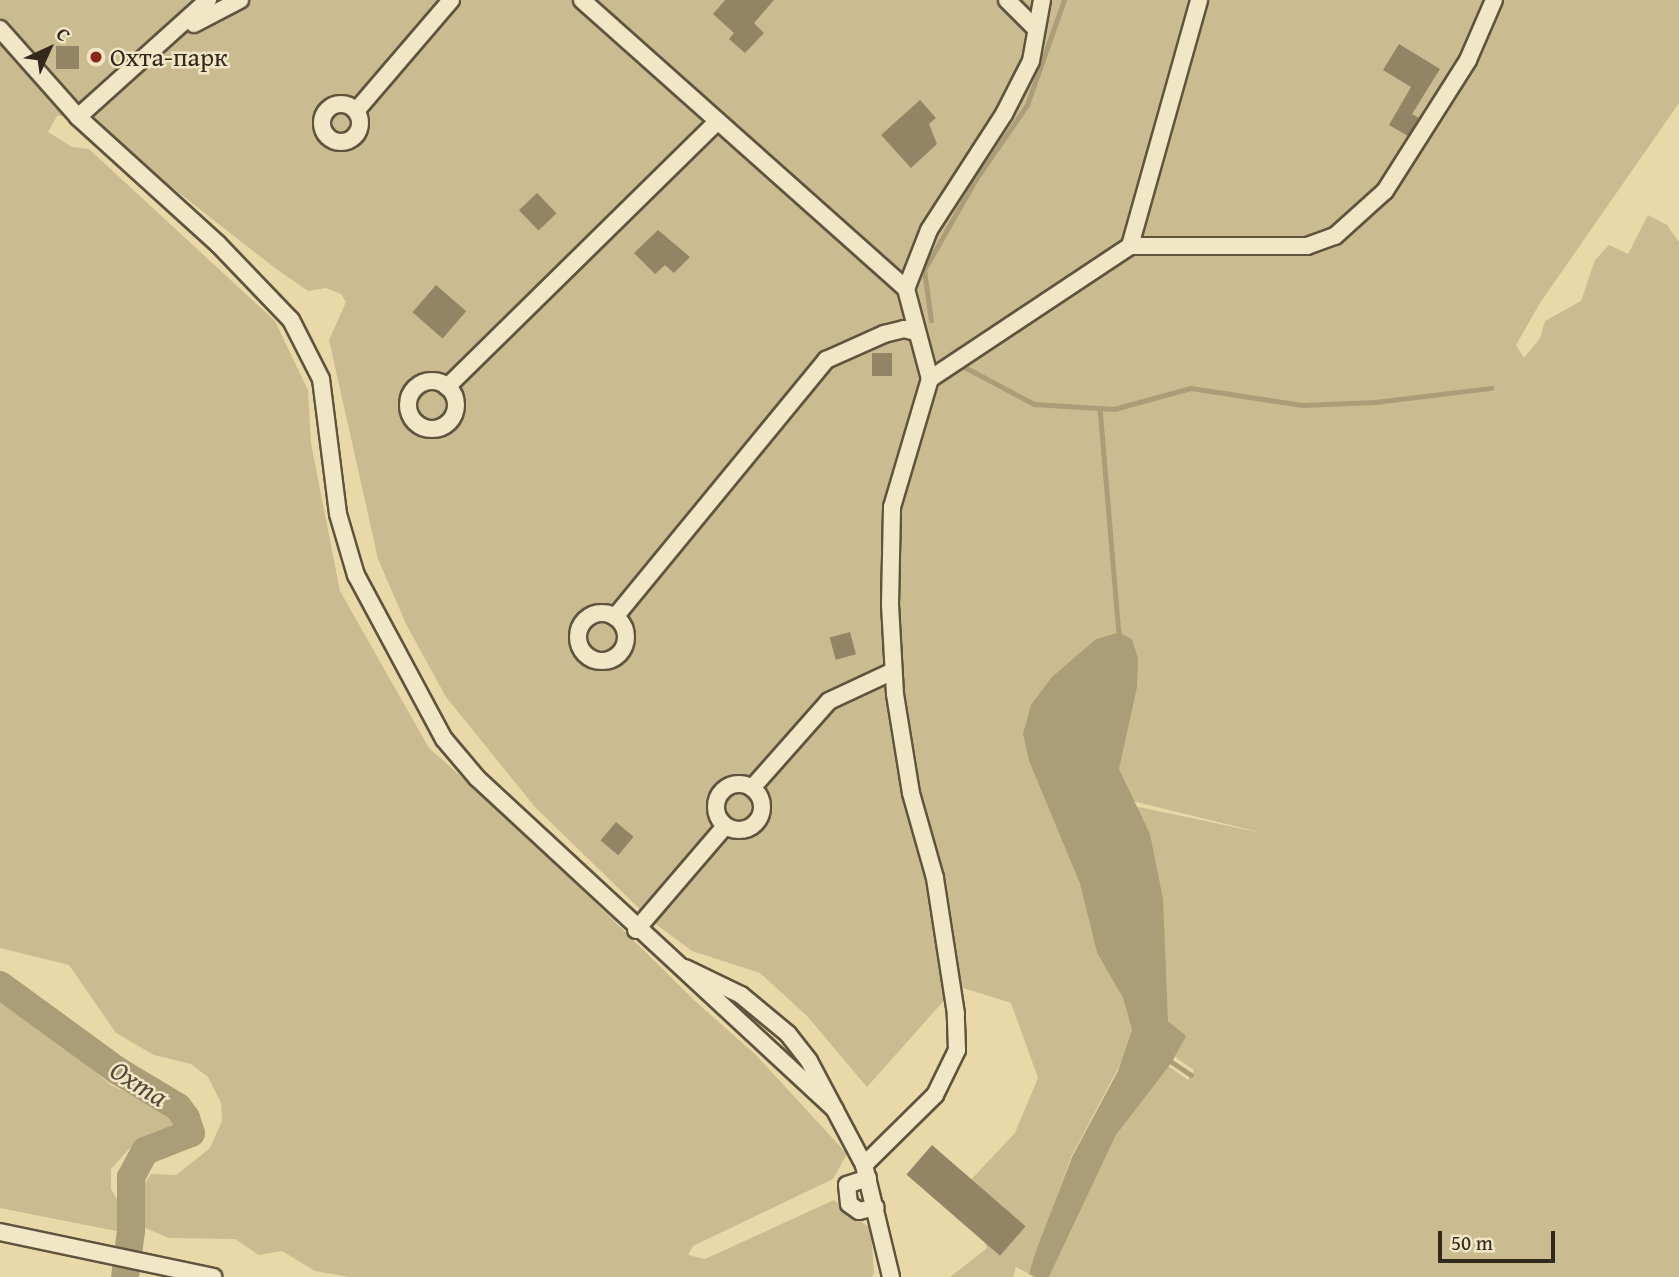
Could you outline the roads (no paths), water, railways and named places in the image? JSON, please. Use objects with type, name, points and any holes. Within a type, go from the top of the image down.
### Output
[{"type":"street","points":[[176,33],[208,0]]},
{"type":"street","points":[[78,117],[141,57],[176,33],[240,0]]},
{"type":"street","points":[[356,111],[451,0]]},
{"type":"street","points":[[582,0],[906,289]]},
{"type":"street","points":[[1007,0],[1035,28]]},
{"type":"street","points":[[876,1207],[859,1211],[849,1205],[847,1185],[866,1171],[935,1095],[957,1050],[956,1014],[937,892],[911,793],[893,671],[892,508],[930,379],[915,332],[906,289],[929,230],[1004,114],[1031,61],[1042,0]]},
{"type":"street","points":[[1130,246],[1199,0]]},
{"type":"street","points":[[930,379],[1130,246],[1307,246],[1335,236],[1372,205],[1392,181],[1468,60],[1494,0]]},
{"type":"street","points":[[0,29],[78,117],[218,244],[291,320],[321,379],[338,513],[356,575],[444,738],[477,778],[670,961],[721,982],[788,1034],[809,1061],[866,1171],[891,1277]]},
{"type":"street","points":[[447,387],[717,122]]},
{"type":"street","points":[[615,617],[826,360],[884,334],[904,329],[915,332]]},
{"type":"street","points":[[752,788],[829,701],[893,671]]},
{"type":"street","points":[[738,784],[752,788],[761,799],[757,820],[739,830],[725,826],[716,807],[725,788],[738,784]]},
{"type":"street","points":[[636,930],[725,826]]},
{"type":"street","points":[[0,1232],[212,1277]]},
{"type":"waterway","points":[[931,321],[924,270],[976,179],[1027,105],[1064,0]]},
{"type":"waterway","points":[[961,365],[1034,404],[1114,409],[1191,388],[1302,405],[1375,402],[1491,388]]},
{"type":"waterway","points":[[1100,408],[1119,635]]},
{"type":"waterway","name":"Охта","points":[[0,985],[118,1071],[178,1107],[186,1118],[191,1133],[145,1151],[131,1177],[131,1231],[125,1277]]},
{"type":"waterway","points":[[1172,1062],[1191,1075]]},
{"type":"place","name":"Охта-парк","points":[[96,57]]}]
